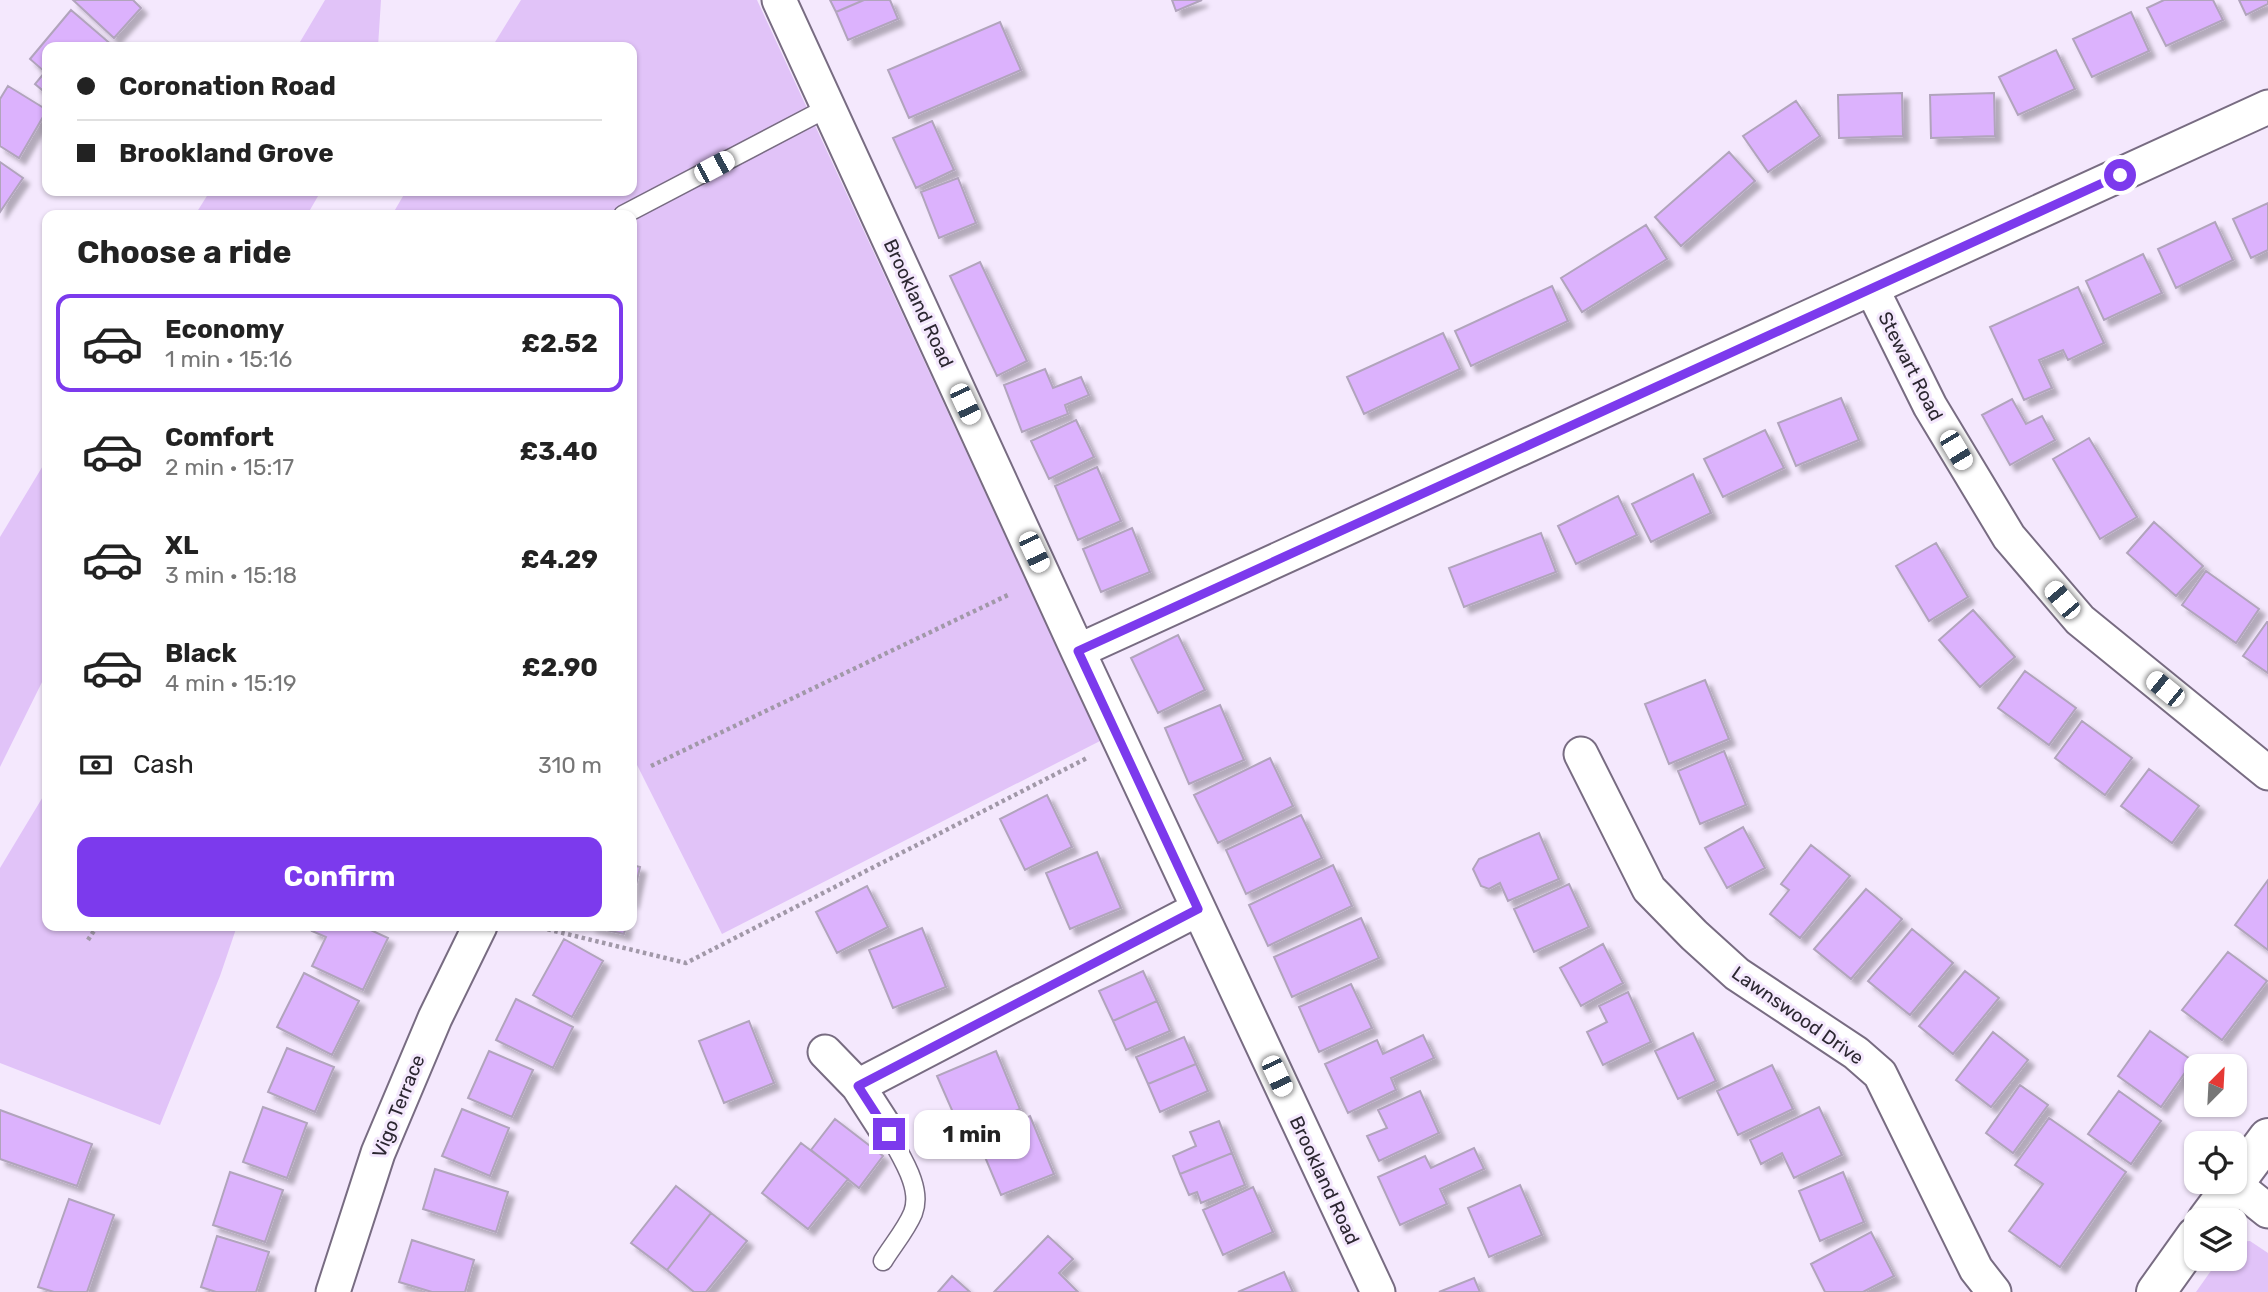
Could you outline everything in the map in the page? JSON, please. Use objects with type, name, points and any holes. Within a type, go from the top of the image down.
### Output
[{"type":"main road","points":[[2247,1165],[2268,1138]]},
{"type":"main road","points":[[2157,1292],[2184,1253]]},
{"type":"street","name":"Brookland Road","points":[[779,0],[1078,651],[1378,1292]]},
{"type":"street","points":[[1078,651],[2268,107]]},
{"type":"street","name":"Stewart Road","points":[[1872,289],[1930,406],[2009,537],[2080,620],[2268,773]]},
{"type":"street","name":"Lawnswood Drive","points":[[1581,754],[1650,889],[1694,936],[1737,974],[1856,1053],[1880,1074],[1976,1269],[1994,1292]]},
{"type":"street","points":[[858,1086],[1198,909]]},
{"type":"street","name":"Vigo Terrace","points":[[333,1292],[378,1153],[435,1017],[478,931]]},
{"type":"street","points":[[825,1052],[858,1086],[889,1134]]},
{"type":"street","points":[[2247,1194],[2268,1211]]},
{"type":"lane","points":[[632,210],[829,107]]},
{"type":"lane","points":[[883,1261],[913,1212],[915,1198],[910,1176],[889,1134]]},
{"type":"path","points":[[651,766],[1045,577]]},
{"type":"path","points":[[555,931],[686,963],[1121,741]]},
{"type":"path","points":[[89,940],[94,931]]},
{"type":"shaded area","points":[[325,0],[381,0],[378,42],[300,42]]},
{"type":"shaded area","points":[[521,0],[757,0],[1100,741],[722,934],[637,765],[637,210],[395,210],[403,196],[637,196],[637,42],[495,42]]},
{"type":"shaded area","points":[[207,196],[318,196],[310,210],[198,210]]},
{"type":"shaded area","points":[[42,467],[42,682],[0,767],[0,537]]},
{"type":"shaded area","points":[[42,798],[42,931],[235,931],[160,1125],[0,1063],[0,868]]},
{"type":"shaded area","points":[[2247,1241],[2268,1253],[2268,1292],[2196,1292],[2211,1271],[2247,1271]]},
{"type":"building","points":[[73,0],[133,0],[141,8],[114,38]]},
{"type":"building","points":[[830,0],[864,0],[836,12]]},
{"type":"building","points":[[864,0],[890,0],[898,19],[848,40],[836,12]]},
{"type":"building","points":[[1172,0],[1202,0],[1176,11]]},
{"type":"building","points":[[2164,0],[2213,0],[2223,20],[2166,46],[2147,8]]},
{"type":"building","points":[[2239,0],[2268,0],[2268,4],[2246,15]]},
{"type":"building","points":[[71,10],[108,42],[44,42]]},
{"type":"building","points":[[2131,12],[2149,51],[2092,77],[2073,39]]},
{"type":"building","points":[[1000,22],[1021,70],[909,118],[888,70]]},
{"type":"building","points":[[42,45],[42,69],[30,59]]},
{"type":"building","points":[[2056,50],[2075,89],[2018,115],[1999,77]]},
{"type":"building","points":[[42,76],[42,90],[35,84]]},
{"type":"building","points":[[8,86],[42,107],[42,119],[19,158],[0,146],[0,99]]},
{"type":"building","points":[[1902,93],[1903,136],[1839,138],[1838,95]]},
{"type":"building","points":[[1994,93],[1995,136],[1931,138],[1930,95]]},
{"type":"building","points":[[1796,101],[1820,136],[1768,172],[1743,136]]},
{"type":"building","points":[[932,121],[954,170],[916,188],[893,138]]},
{"type":"building","points":[[1729,152],[1755,181],[1681,246],[1655,217]]},
{"type":"building","points":[[0,162],[23,178],[0,212]]},
{"type":"building","points":[[958,178],[976,223],[939,238],[921,192]]},
{"type":"building","points":[[2268,203],[2268,250],[2251,258],[2233,219]]},
{"type":"building","points":[[2215,222],[2233,260],[2176,288],[2158,249]]},
{"type":"building","points":[[1646,225],[1667,259],[1582,312],[1561,278]]},
{"type":"building","points":[[2143,254],[2162,293],[2104,320],[2086,281]]},
{"type":"building","points":[[980,262],[1027,361],[997,376],[950,276]]},
{"type":"building","points":[[1552,286],[1568,321],[1471,366],[1455,331]]},
{"type":"building","points":[[2078,287],[2104,343],[2068,360],[2063,350],[2039,360],[2052,388],[2024,400],[1990,327]]},
{"type":"building","points":[[1443,333],[1460,369],[1364,414],[1347,377]]},
{"type":"building","points":[[1045,369],[1053,388],[1081,377],[1089,395],[1065,405],[1068,414],[1022,432],[1004,385]]},
{"type":"building","points":[[1841,398],[1859,440],[1796,466],[1778,423]]},
{"type":"building","points":[[2012,399],[2026,424],[2042,416],[2055,440],[2010,465],[1982,415]]},
{"type":"building","points":[[1076,420],[1094,457],[1049,479],[1031,441]]},
{"type":"building","points":[[1765,430],[1784,468],[1723,497],[1704,459]]},
{"type":"building","points":[[2089,438],[2137,517],[2100,539],[2053,459]]},
{"type":"building","points":[[1097,467],[1121,521],[1078,540],[1055,486]]},
{"type":"building","points":[[1693,474],[1711,513],[1651,542],[1632,504]]},
{"type":"building","points":[[1618,496],[1637,535],[1576,564],[1558,526]]},
{"type":"building","points":[[2154,522],[2203,566],[2176,596],[2127,553]]},
{"type":"building","points":[[1132,528],[1150,572],[1101,592],[1083,549]]},
{"type":"building","points":[[1541,533],[1556,572],[1464,607],[1449,568]]},
{"type":"building","points":[[1936,543],[1968,597],[1929,621],[1896,566]]},
{"type":"building","points":[[2206,571],[2259,609],[2236,643],[2182,605]]},
{"type":"building","points":[[1973,610],[2015,657],[1980,687],[1939,640]]},
{"type":"building","points":[[2268,622],[2268,673],[2243,656]]},
{"type":"building","points":[[1178,635],[1205,690],[1158,713],[1131,658]]},
{"type":"building","points":[[2025,671],[2076,708],[2049,745],[1998,708]]},
{"type":"building","points":[[1705,680],[1729,739],[1669,764],[1645,704]]},
{"type":"building","points":[[1220,705],[1244,760],[1189,784],[1165,728]]},
{"type":"building","points":[[2082,721],[2132,758],[2105,795],[2055,758]]},
{"type":"building","points":[[1724,751],[1746,805],[1700,824],[1678,771]]},
{"type":"building","points":[[1270,758],[1293,806],[1218,843],[1194,795]]},
{"type":"building","points":[[2149,769],[2199,806],[2172,843],[2121,806]]},
{"type":"building","points":[[1047,795],[1072,847],[1025,870],[1000,819]]},
{"type":"building","points":[[1301,815],[1322,858],[1246,894],[1226,850]]},
{"type":"building","points":[[1743,827],[1765,868],[1727,888],[1705,848]]},
{"type":"building","points":[[1539,833],[1559,879],[1508,901],[1500,883],[1489,889],[1481,886],[1473,869],[1479,859]]},
{"type":"building","points":[[1811,845],[1850,876],[1800,938],[1770,914],[1789,890],[1781,884]]},
{"type":"building","points":[[1097,852],[1121,908],[1070,929],[1046,873]]},
{"type":"building","points":[[1333,865],[1352,906],[1268,946],[1249,905]]},
{"type":"building","points":[[2268,880],[2268,950],[2235,925]]},
{"type":"building","points":[[1569,884],[1589,927],[1534,952],[1514,909]]},
{"type":"building","points":[[867,886],[888,927],[837,953],[816,912]]},
{"type":"building","points":[[1866,889],[1902,919],[1851,979],[1814,949]]},
{"type":"building","points":[[1361,918],[1379,958],[1292,997],[1274,957]]},
{"type":"building","points":[[922,928],[946,987],[893,1008],[869,950]]},
{"type":"building","points":[[1912,929],[1953,963],[1910,1015],[1868,981]]},
{"type":"building","points":[[312,931],[373,931],[388,938],[363,990],[312,966],[326,937]]},
{"type":"building","points":[[564,939],[603,961],[572,1017],[533,995]]},
{"type":"building","points":[[1603,944],[1623,983],[1581,1006],[1560,968]]},
{"type":"building","points":[[2228,952],[2267,981],[2222,1040],[2182,1010]]},
{"type":"building","points":[[1143,971],[1157,1001],[1113,1021],[1099,991]]},
{"type":"building","points":[[1965,971],[1999,998],[1953,1054],[1919,1026]]},
{"type":"building","points":[[304,973],[359,1001],[332,1055],[277,1027]]},
{"type":"building","points":[[1351,984],[1372,1028],[1319,1052],[1299,1007]]},
{"type":"building","points":[[1628,992],[1651,1042],[1603,1065],[1587,1032],[1607,1022],[1599,1006]]},
{"type":"building","points":[[516,999],[573,1027],[553,1068],[496,1040]]},
{"type":"building","points":[[1157,1001],[1170,1031],[1126,1050],[1113,1021]]},
{"type":"building","points":[[749,1021],[774,1083],[724,1103],[699,1041]]},
{"type":"building","points":[[2150,1031],[2184,1055],[2184,1074],[2161,1107],[2118,1076]]},
{"type":"building","points":[[1993,1032],[2028,1060],[1991,1107],[1956,1080]]},
{"type":"building","points":[[1693,1033],[1716,1081],[1678,1099],[1655,1051]]},
{"type":"building","points":[[1423,1035],[1434,1058],[1391,1078],[1396,1090],[1348,1113],[1325,1064],[1377,1040],[1383,1054]]},
{"type":"building","points":[[1184,1037],[1196,1064],[1148,1084],[1136,1057]]},
{"type":"building","points":[[287,1048],[334,1067],[315,1112],[268,1092]]},
{"type":"building","points":[[489,1051],[533,1070],[512,1117],[468,1098]]},
{"type":"building","points":[[996,1051],[1020,1109],[962,1133],[937,1076]]},
{"type":"building","points":[[1196,1064],[1208,1091],[1160,1112],[1148,1084]]},
{"type":"building","points":[[1772,1065],[1793,1109],[1738,1135],[1717,1091]]},
{"type":"building","points":[[2020,1085],[2048,1105],[2013,1153],[1986,1133]]},
{"type":"building","points":[[1420,1091],[1439,1133],[1379,1161],[1367,1136],[1387,1128],[1378,1110]]},
{"type":"building","points":[[2119,1091],[2161,1121],[2131,1164],[2088,1134]]},
{"type":"building","points":[[263,1107],[307,1123],[287,1178],[243,1162]]},
{"type":"building","points":[[1819,1107],[1842,1155],[1794,1178],[1782,1153],[1761,1164],[1750,1140]]},
{"type":"building","points":[[462,1109],[509,1128],[490,1176],[442,1156]]},
{"type":"building","points":[[0,1110],[92,1144],[77,1186],[0,1159]]},
{"type":"building","points":[[1030,1116],[1054,1174],[1001,1195],[977,1138]]},
{"type":"building","points":[[2049,1118],[2126,1172],[2060,1267],[2009,1231],[2043,1184],[2015,1165]]},
{"type":"building","points":[[835,1119],[883,1156],[859,1188],[811,1150]]},
{"type":"building","points":[[1219,1121],[1232,1153],[1180,1174],[1173,1156],[1196,1146],[1190,1132]]},
{"type":"building","points":[[801,1143],[848,1179],[808,1229],[762,1193]]},
{"type":"building","points":[[1474,1148],[1484,1169],[1440,1189],[1447,1204],[1400,1225],[1378,1177],[1425,1156],[1431,1168]]},
{"type":"building","points":[[1232,1153],[1245,1185],[1201,1203],[1197,1192],[1189,1195],[1180,1174]]},
{"type":"building","points":[[435,1169],[508,1192],[496,1232],[423,1209]]},
{"type":"building","points":[[230,1172],[283,1190],[265,1242],[213,1225]]},
{"type":"building","points":[[1843,1172],[1864,1222],[1820,1241],[1799,1191]]},
{"type":"building","points":[[1520,1185],[1542,1235],[1489,1257],[1468,1208]]},
{"type":"building","points":[[676,1186],[711,1213],[667,1270],[631,1243]]},
{"type":"building","points":[[1253,1187],[1273,1232],[1223,1255],[1203,1210]]},
{"type":"building","points":[[69,1199],[114,1215],[87,1292],[54,1292],[38,1287]]},
{"type":"building","points":[[711,1213],[747,1241],[706,1292],[694,1292],[667,1270]]},
{"type":"building","points":[[1871,1232],[1894,1276],[1863,1292],[1825,1292],[1811,1264]]},
{"type":"building","points":[[217,1236],[269,1252],[256,1292],[216,1292],[201,1287]]},
{"type":"building","points":[[1048,1236],[1073,1259],[1059,1273],[1078,1292],[994,1292]]},
{"type":"building","points":[[412,1240],[474,1260],[465,1292],[432,1292],[399,1282]]},
{"type":"building","points":[[1284,1272],[1293,1292],[1238,1292]]},
{"type":"building","points":[[952,1276],[970,1292],[938,1292]]},
{"type":"building","points":[[1474,1278],[1480,1292],[1439,1292]]},
{"type":"route","points":[[889,1134],[858,1086],[1198,909],[1078,651],[2120,175]]}]
